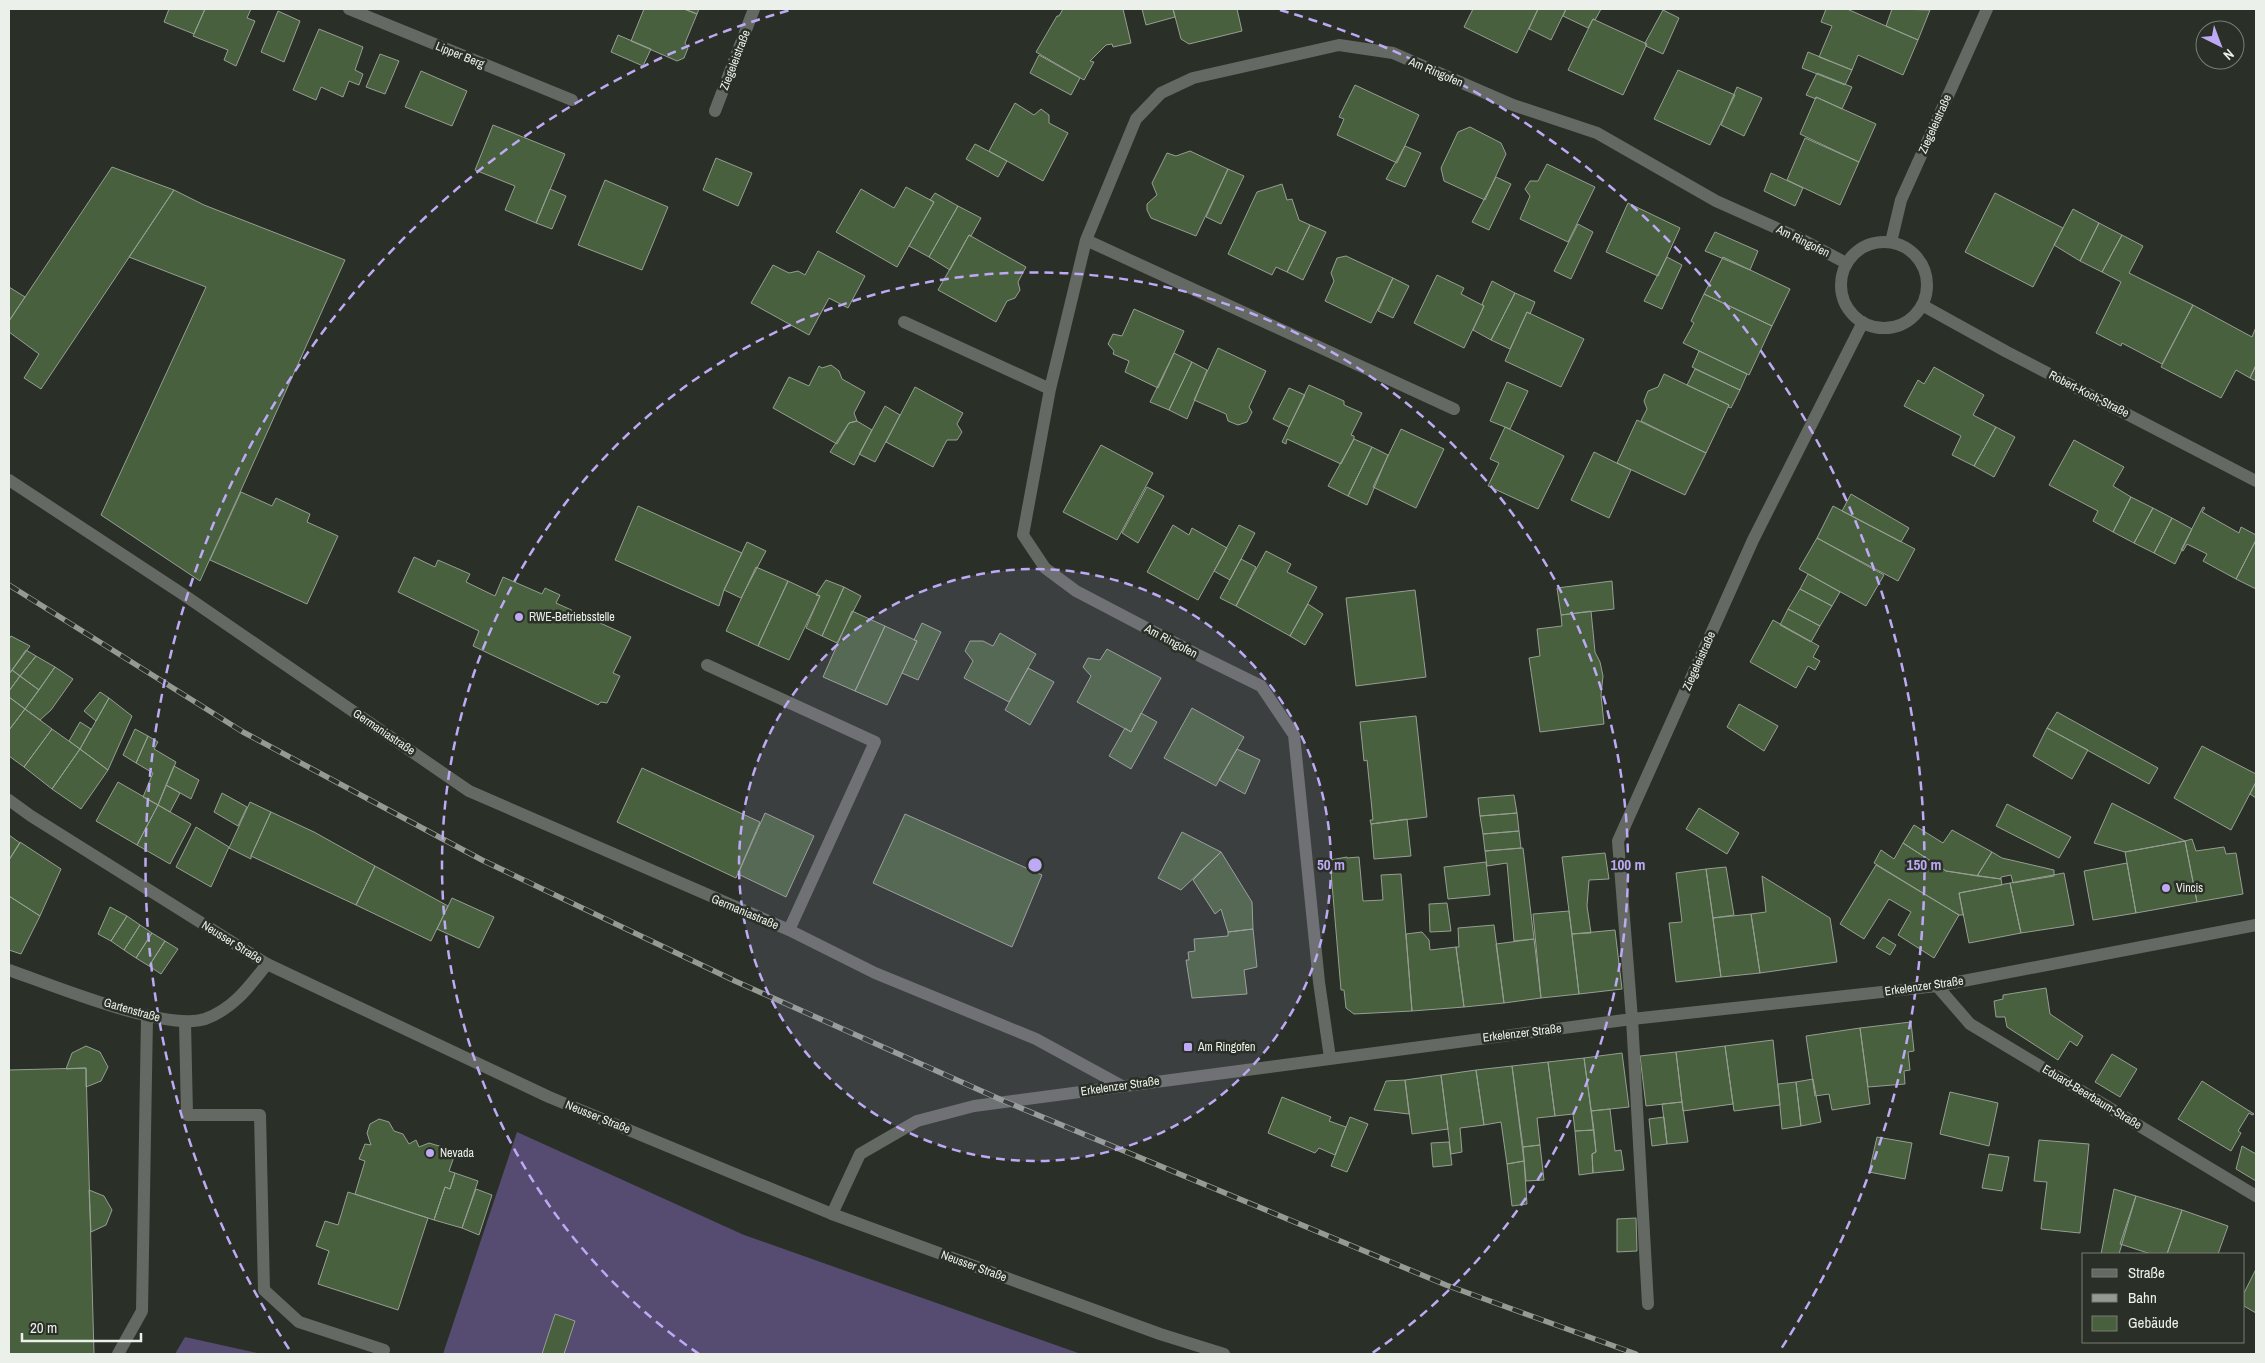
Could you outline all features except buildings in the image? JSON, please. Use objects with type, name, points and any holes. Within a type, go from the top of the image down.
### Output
[{"type":"street","name":"Lipper Berg","points":[[349,9],[572,100]]},
{"type":"street","name":"Ziegeleistraße","points":[[716,111],[754,9]]},
{"type":"street","name":"Ziegeleistraße","points":[[1891,242],[1901,200],[1986,9]]},
{"type":"street","name":"Am Ringofen","points":[[1330,1058],[1319,982],[1294,735],[1261,686],[1076,591],[1045,568],[1023,535],[1050,389],[1086,240],[1136,119],[1160,93],[1193,78],[1339,45],[1393,53],[1513,105],[1597,133],[1716,201],[1803,240],[1846,263]]},
{"type":"street","points":[[1086,240],[1454,409]]},
{"type":"street","points":[[1878,242],[1891,242],[1904,247],[1915,254],[1923,265],[1927,278],[1927,292],[1922,305],[1914,316],[1902,323],[1889,327],[1876,327],[1863,322],[1852,314],[1845,303],[1841,289],[1846,263],[1855,253],[1866,246],[1878,242]]},
{"type":"street","name":"Robert-Koch-Straße","points":[[1922,305],[2007,352],[2256,481]]},
{"type":"street","points":[[904,322],[1050,389]]},
{"type":"street","name":"Ziegeleistraße","points":[[1648,1304],[1632,1019],[1618,841],[1753,540],[1863,322]]},
{"type":"street","name":"Germaniastraße","points":[[9,480],[184,595],[470,791],[789,930],[875,973],[1036,1039],[1122,1086]]},
{"type":"street","name":"Germaniastraße","points":[[707,665],[875,742],[789,930]]},
{"type":"street","name":"Neusser Straße","points":[[9,800],[39,821],[268,964],[549,1096],[832,1214],[1160,1334],[1224,1354]]},
{"type":"street","name":"Erkelenzer Straße","points":[[832,1214],[860,1154],[918,1121],[974,1106],[1632,1019],[1937,986],[2256,925]]},
{"type":"street","name":"Gartenstraße","points":[[9,970],[147,1016],[185,1022],[205,1019],[241,998],[268,964]]},
{"type":"street","name":"Eduard-Beerbaum-Straße","points":[[1937,986],[1970,1024],[2256,1196]]},
{"type":"street","points":[[118,1354],[142,1311],[147,1016]]},
{"type":"street","points":[[185,1022],[187,1115],[260,1115],[264,1290],[299,1322],[384,1350]]},
{"type":"shaded area","points":[[517,1132],[744,1235],[1081,1354],[443,1354]]},
{"type":"shaded area","points":[[185,1337],[262,1354],[175,1354]]},
{"type":"railway","points":[[9,585],[243,732],[482,860],[735,981],[1004,1101],[1446,1285],[1636,1354]]},
{"type":"place","name":"RWE-Betriebsstelle","points":[[519,617]]},
{"type":"place","name":"Vincis","points":[[2166,888]]},
{"type":"place","name":"Am Ringofen","points":[[1188,1047]]},
{"type":"place","name":"Nevada","points":[[430,1153]]}]
